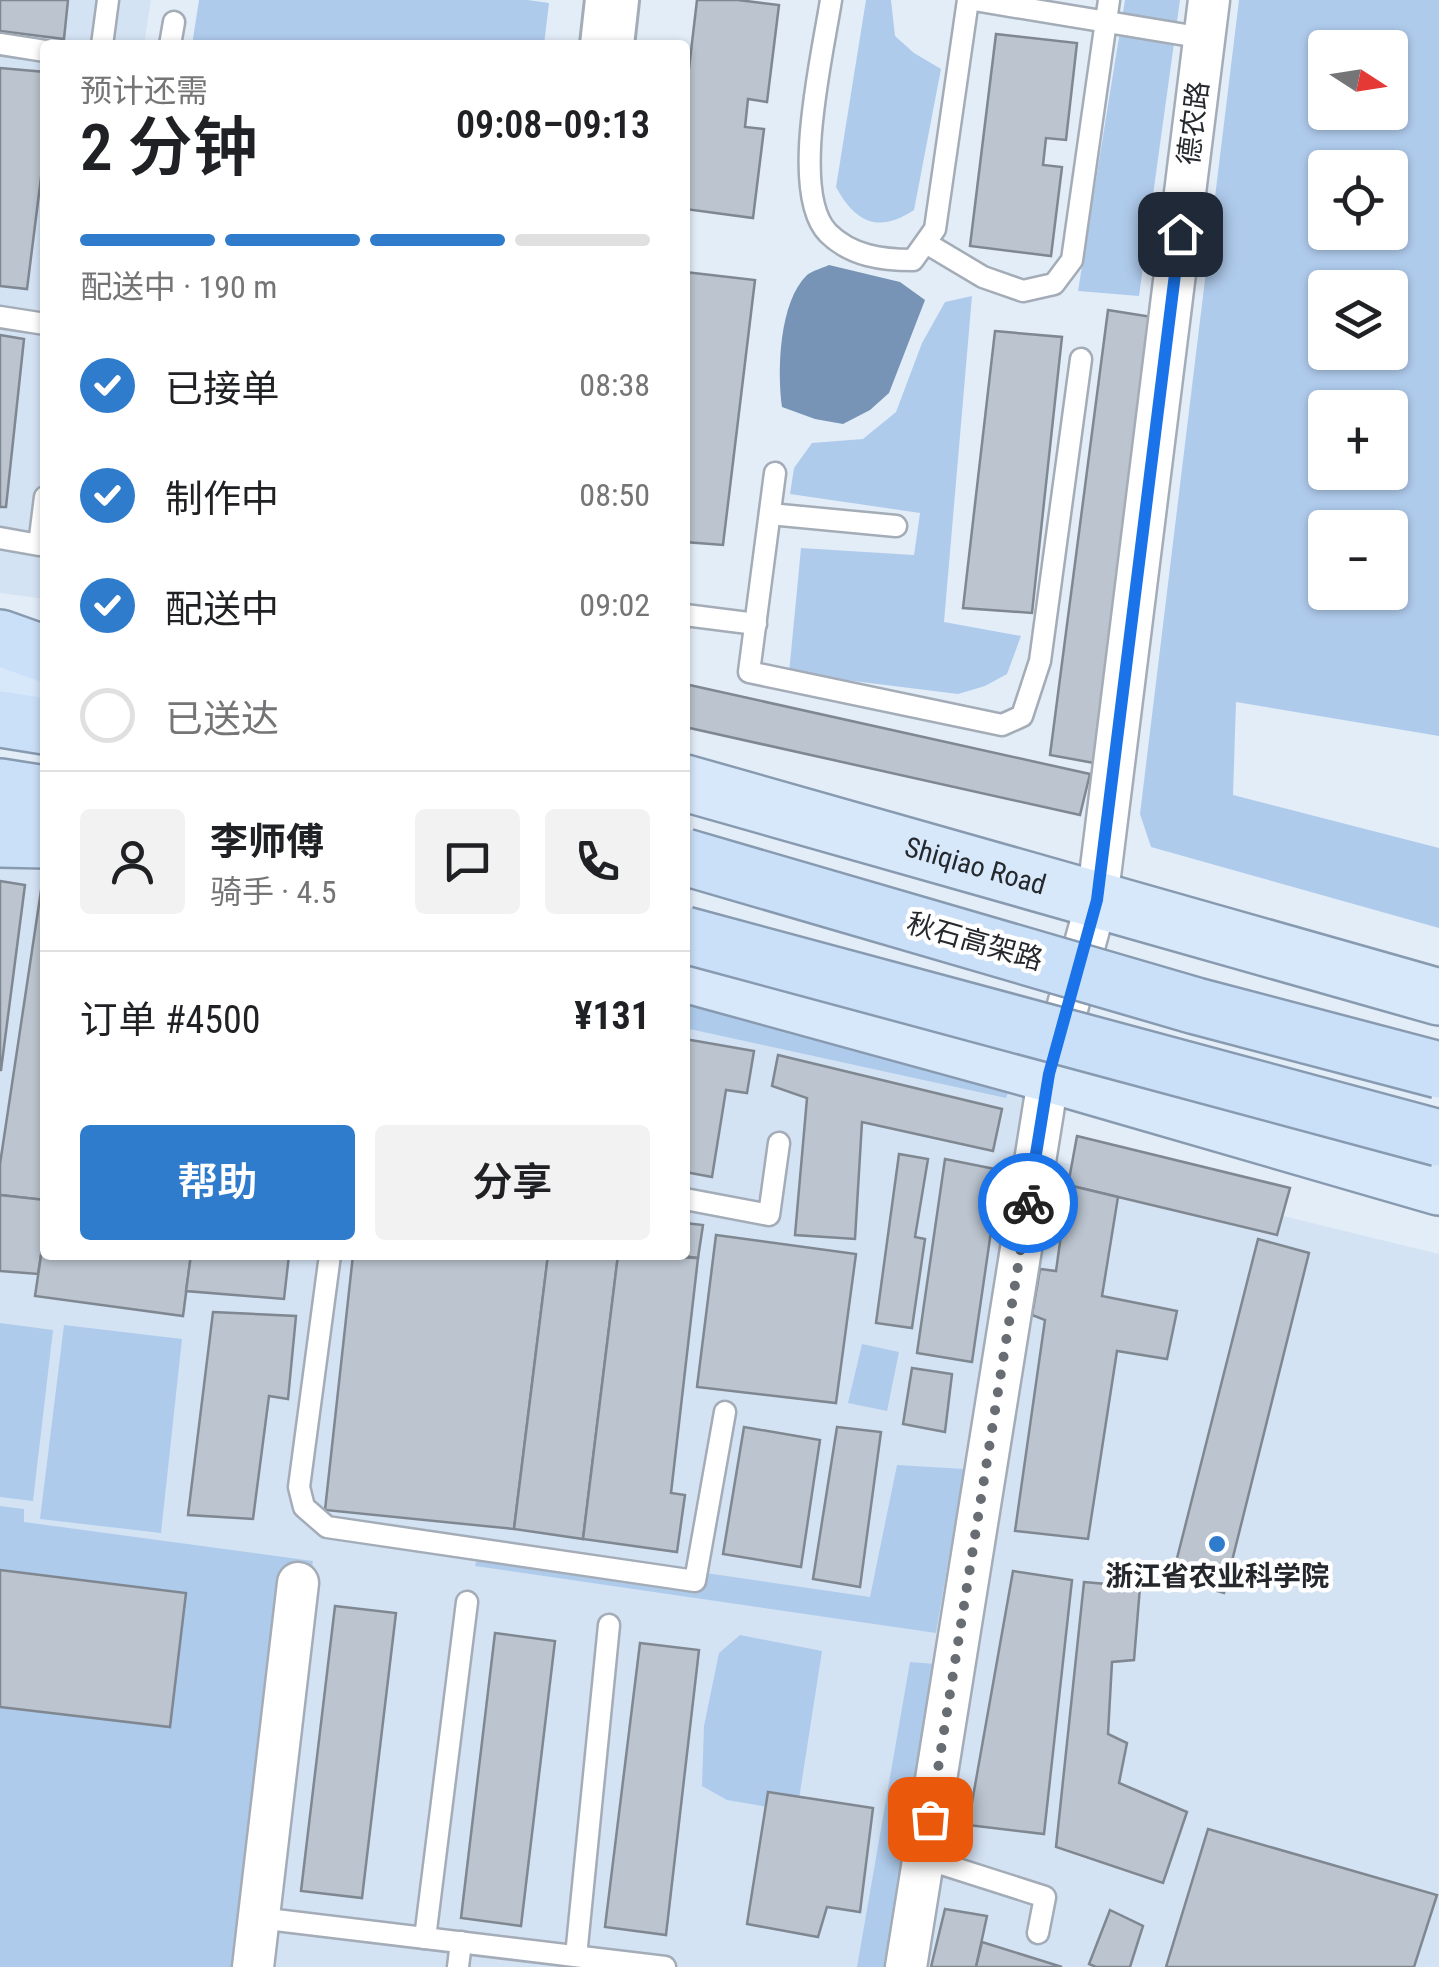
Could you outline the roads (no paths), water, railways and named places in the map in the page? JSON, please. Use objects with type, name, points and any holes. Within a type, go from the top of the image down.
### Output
[{"type":"highway","points":[[0,638],[40,652]]},
{"type":"highway","points":[[0,719],[40,725]]},
{"type":"highway","points":[[0,787],[40,793]]},
{"type":"highway","points":[[0,839],[40,840]]},
{"type":"highway","name":"秋石高架路","points":[[690,858],[1196,1006],[1439,1070]]},
{"type":"highway","points":[[690,937],[1439,1138]]},
{"type":"main road","points":[[0,672],[40,678]]},
{"type":"main road","name":"Shiqiao Road","points":[[690,784],[1439,997]]},
{"type":"main road","points":[[0,848],[40,852]]},
{"type":"main road","points":[[690,975],[1439,1187]]},
{"type":"street","points":[[607,40],[612,0]]},
{"type":"street","name":"德农路","points":[[906,1967],[1049,1074],[1097,900],[1206,19]]},
{"type":"street","points":[[254,1967],[298,1584]]},
{"type":"lane","points":[[103,40],[108,0]]},
{"type":"lane","points":[[830,0],[809,151],[811,199],[826,232],[856,252],[883,260],[913,260],[936,229],[971,0],[1105,22],[1206,19]]},
{"type":"lane","points":[[926,242],[982,277],[1022,291],[1054,284],[1072,260],[1109,0]]},
{"type":"lane","points":[[171,40],[174,22]]},
{"type":"lane","points":[[0,44],[40,50]]},
{"type":"lane","points":[[0,317],[40,323]]},
{"type":"lane","points":[[775,473],[749,672],[1002,725],[1022,716],[1040,661],[1081,359]]},
{"type":"lane","points":[[770,514],[896,526]]},
{"type":"lane","points":[[0,538],[39,545],[40,537]]},
{"type":"lane","points":[[690,616],[756,624]]},
{"type":"lane","points":[[690,1200],[769,1215],[779,1143]]},
{"type":"lane","points":[[329,1260],[299,1487],[304,1507],[327,1527],[695,1581],[725,1412]]},
{"type":"lane","points":[[425,1938],[467,1602]]},
{"type":"lane","points":[[576,1956],[609,1625]]},
{"type":"lane","points":[[923,1858],[1046,1897],[1038,1933]]},
{"type":"lane","points":[[259,1918],[665,1967]]},
{"type":"lane","points":[[458,1967],[461,1942]]},
{"type":"place","name":"浙江省农业科学院","points":[[1217,1544]]}]
